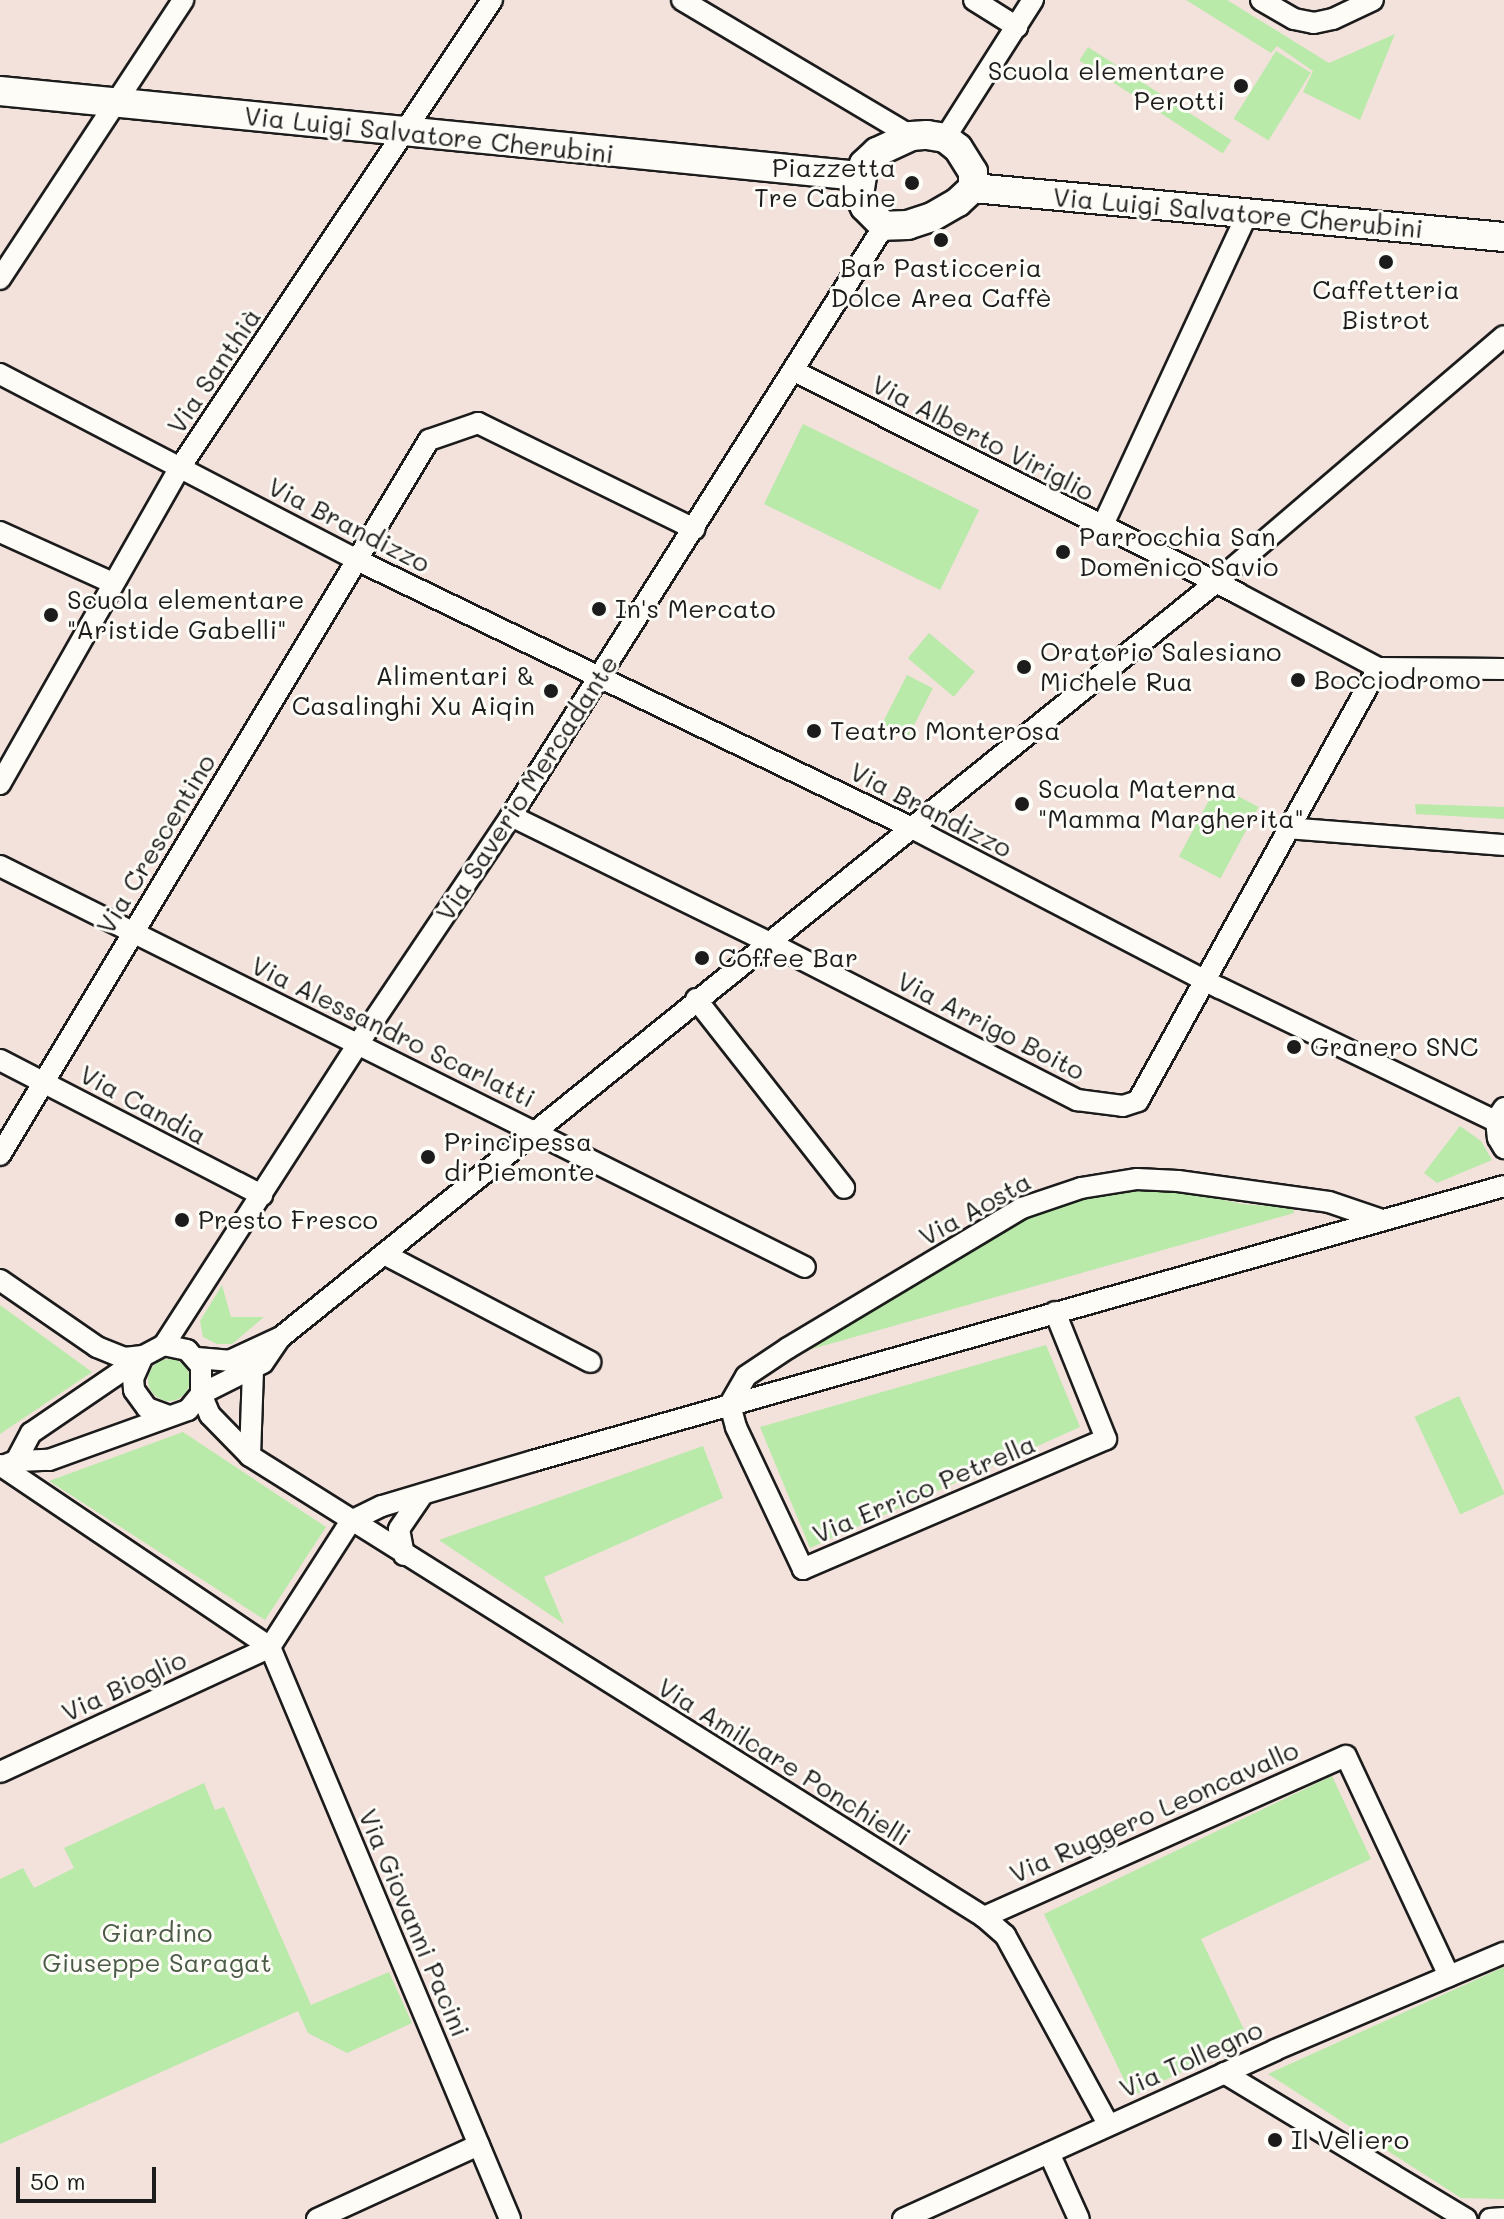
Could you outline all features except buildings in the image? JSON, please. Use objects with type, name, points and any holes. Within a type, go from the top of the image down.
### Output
[{"type":"street","points":[[0,279],[183,0]]},
{"type":"street","name":"Via Santhià","points":[[0,784],[179,469],[492,0]]},
{"type":"street","points":[[682,0],[911,136],[945,138],[966,159],[973,172],[973,188],[958,202],[932,217],[908,225],[884,226],[865,207],[859,195],[859,176],[864,164],[877,152],[911,136]]},
{"type":"street","points":[[974,0],[1017,27]]},
{"type":"street","points":[[945,138],[1033,0]]},
{"type":"street","points":[[1261,0],[1294,19],[1314,23],[1333,19],[1373,0]]},
{"type":"street","name":"Via Luigi Salvatore Cherubini","points":[[0,91],[405,134],[859,176]]},
{"type":"street","name":"Via Luigi Salvatore Cherubini","points":[[973,188],[1504,237]]},
{"type":"street","points":[[1102,527],[1247,215]]},
{"type":"street","name":"Via Saverio Mercadante","points":[[164,1345],[358,1044],[511,816],[884,226]]},
{"type":"street","points":[[4,1465],[31,1433],[164,1345],[176,1345],[197,1358],[229,1361],[281,1337],[696,999],[772,944],[1215,583],[1504,336]]},
{"type":"street","name":"Via Alberto Viriglio","points":[[794,371],[1378,668],[1504,669]]},
{"type":"street","name":"Via Brandizzo","points":[[0,374],[357,560],[912,828],[1206,981],[1501,1118]]},
{"type":"street","name":"Via Crescentino","points":[[0,1155],[429,440],[478,423],[694,529]]},
{"type":"street","points":[[0,532],[113,583]]},
{"type":"street","name":"Via Arrigo Boito","points":[[511,816],[772,944],[1077,1100],[1123,1106],[1138,1101],[1378,668]]},
{"type":"street","points":[[1287,828],[1504,845]]},
{"type":"street","name":"Via Alessandro Scarlatti","points":[[0,866],[805,1267]]},
{"type":"street","points":[[696,999],[844,1188]]},
{"type":"street","name":"Via Candia","points":[[0,1060],[262,1195]]},
{"type":"street","points":[[1501,1118],[1498,1138],[1504,1148]]},
{"type":"street","name":"Via Aosta","points":[[730,1404],[746,1376],[788,1348],[1022,1208],[1070,1191],[1118,1181],[1178,1181],[1329,1202],[1382,1220]]},
{"type":"street","points":[[4,1465],[270,1647],[351,1521],[382,1506],[730,1404],[1504,1186]]},
{"type":"street","points":[[384,1254],[591,1362]]},
{"type":"street","points":[[0,1280],[97,1347],[139,1361]]},
{"type":"street","name":"Via Errico Petrella","points":[[730,1404],[736,1427],[803,1569],[1106,1439],[1055,1312]]},
{"type":"street","points":[[4,1465],[49,1460],[188,1410],[201,1394],[263,1363],[281,1337]]},
{"type":"street","points":[[197,1358],[204,1376],[201,1394]]},
{"type":"street","points":[[139,1361],[133,1378],[139,1400],[147,1408],[169,1416]]},
{"type":"street","points":[[250,1456],[253,1369]]},
{"type":"street","name":"Via Amilcare Ponchielli","points":[[201,1394],[210,1415],[250,1456],[984,1917],[1005,1935],[1108,2124]]},
{"type":"street","points":[[404,1555],[399,1529],[423,1494]]},
{"type":"street","name":"Via Bioglio","points":[[0,1771],[270,1647]]},
{"type":"street","name":"Via Giovanni Pacini","points":[[270,1647],[510,2219]]},
{"type":"street","name":"Via Ruggero Leoncavallo","points":[[984,1917],[1346,1756],[1449,1976]]},
{"type":"street","name":"Via Tollegno","points":[[903,2219],[1108,2124],[1504,1953]]},
{"type":"street","points":[[1224,2073],[1466,2219]]},
{"type":"street","points":[[317,2219],[479,2145]]},
{"type":"street","points":[[1049,2153],[1079,2219]]},
{"type":"street","points":[[1490,2219],[1504,2218]]},
{"type":"green space","points":[[1186,0],[1227,0],[1329,63],[1395,34],[1360,120],[1303,92],[1313,71],[1277,46],[1271,53]]},
{"type":"green space","points":[[1088,47],[1231,140],[1223,154],[1079,60]]},
{"type":"green space","points":[[1276,51],[1311,73],[1268,141],[1234,119]]},
{"type":"green space","points":[[803,424],[979,510],[940,590],[764,504]]},
{"type":"green space","points":[[929,633],[975,672],[954,697],[908,658]]},
{"type":"green space","points":[[907,675],[933,688],[907,739],[881,726]]},
{"type":"green space","points":[[1217,785],[1258,807],[1220,879],[1179,857]]},
{"type":"green space","points":[[1415,804],[1504,807],[1504,819],[1416,814]]},
{"type":"green space","points":[[1460,1126],[1481,1141],[1492,1160],[1437,1183],[1424,1173]]},
{"type":"green space","points":[[1137,1187],[1169,1188],[1242,1204],[1293,1208],[1294,1213],[787,1356],[1025,1217],[1051,1205]]},
{"type":"green space","points":[[222,1285],[231,1317],[264,1317],[232,1344],[217,1344],[203,1337],[200,1321]]},
{"type":"green space","points":[[0,1305],[92,1372],[0,1434]]},
{"type":"green space","points":[[1046,1345],[1080,1427],[810,1548],[760,1427]]},
{"type":"green space","points":[[169,1359],[184,1365],[190,1380],[184,1395],[169,1401],[154,1395],[148,1380],[154,1365]]},
{"type":"green space","points":[[1459,1396],[1504,1493],[1460,1515],[1415,1417]]},
{"type":"green space","points":[[183,1432],[326,1527],[265,1620],[49,1481]]},
{"type":"green space","points":[[703,1446],[723,1498],[544,1577],[564,1624],[439,1540]]},
{"type":"green space","points":[[1332,1776],[1371,1859],[1201,1939],[1249,2040],[1132,2096],[1044,1914]]},
{"type":"green space","name":"Giardino Giuseppe Saragat","points":[[204,1783],[215,1810],[224,1807],[311,2005],[389,1972],[412,2023],[347,2053],[308,2033],[298,2011],[0,2144],[0,1879],[23,1868],[34,1888],[74,1868],[64,1848]]},
{"type":"green space","points":[[1504,1967],[1504,2199],[1461,2198],[1268,2074]]},
{"type":"place","name":"Scuola elementare Perotti","points":[[1241,86]]},
{"type":"place","name":"Piazzetta Tre Cabine","points":[[912,183]]},
{"type":"place","name":"Bar Pasticceria Dolce Area Caffè","points":[[941,240]]},
{"type":"place","name":"Caffetteria Bistrot","points":[[1386,262]]},
{"type":"place","name":"Parrocchia San Domenico Savio","points":[[1063,552]]},
{"type":"place","name":"In's Mercato","points":[[599,609]]},
{"type":"place","name":"Scuola elementare \"Aristide Gabelli\"","points":[[51,615]]},
{"type":"place","name":"Oratorio Salesiano Michele Rua","points":[[1024,667]]},
{"type":"place","name":"Bocciodromo","points":[[1298,680]]},
{"type":"place","name":"Alimentari & Casalinghi Xu Aiqin","points":[[551,691]]},
{"type":"place","name":"Teatro Monterosa","points":[[814,731]]},
{"type":"place","name":"Scuola Materna \"Mamma Margherita\"","points":[[1022,804]]},
{"type":"place","name":"Coffee Bar","points":[[702,958]]},
{"type":"place","name":"Granero SNC","points":[[1294,1047]]},
{"type":"place","name":"Principessa di Piemonte","points":[[428,1157]]},
{"type":"place","name":"Presto Fresco","points":[[182,1220]]},
{"type":"place","name":"Il Veliero","points":[[1275,2140]]}]
